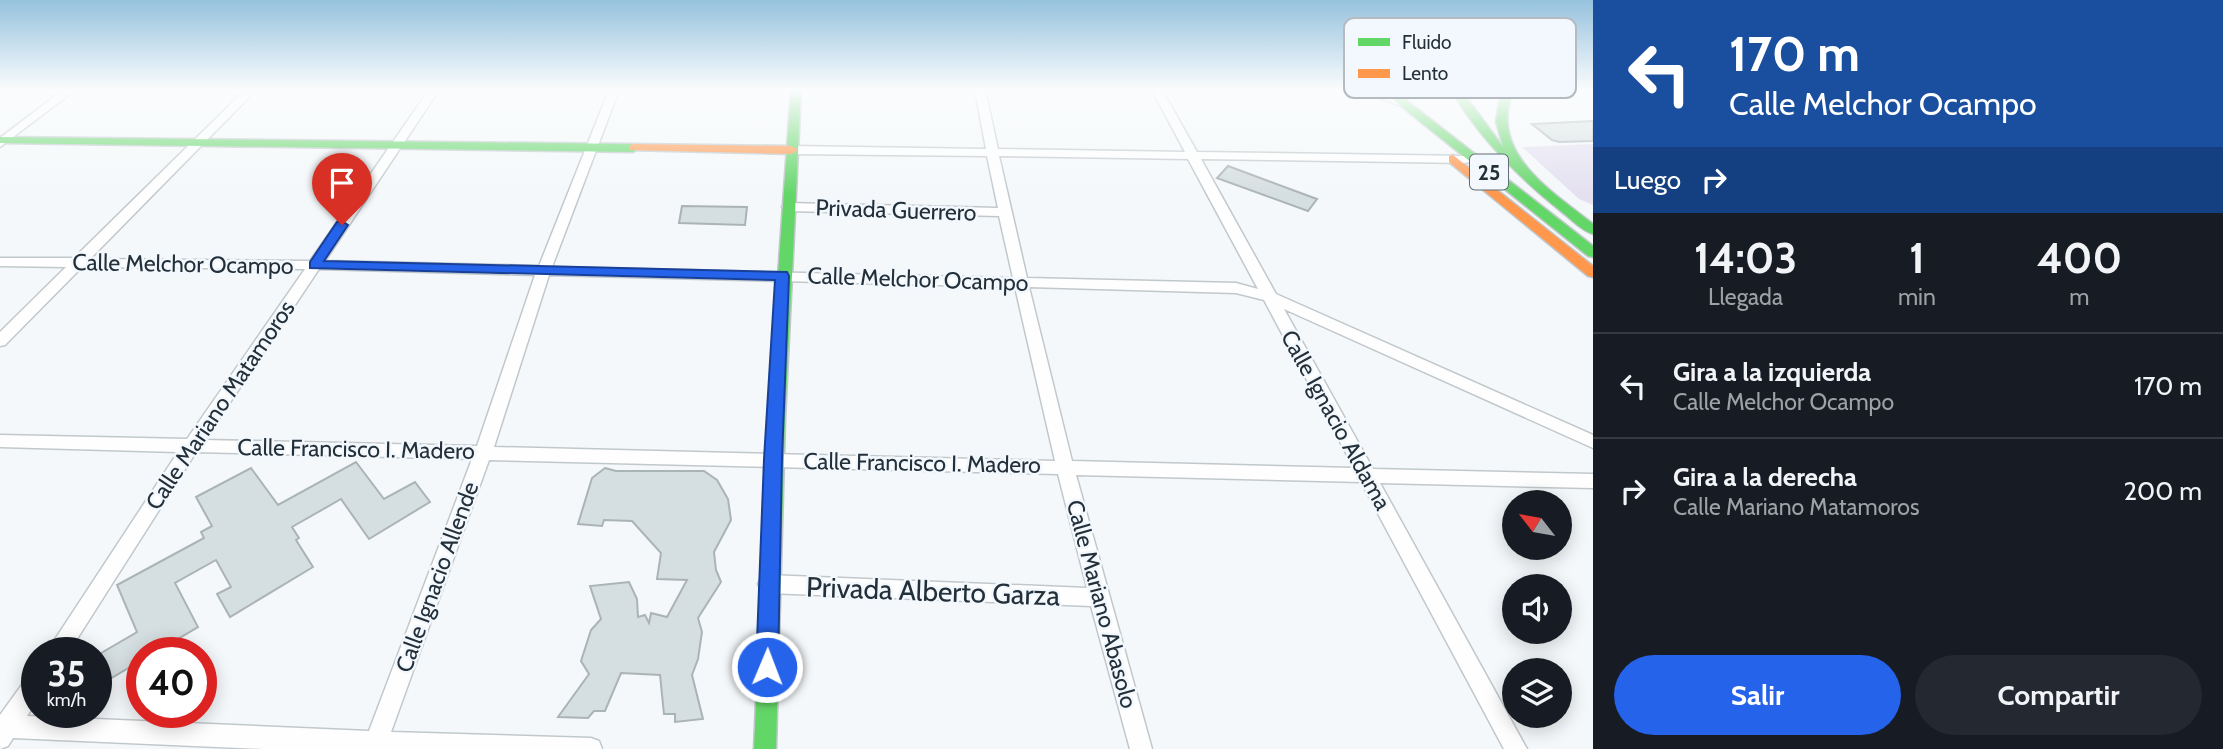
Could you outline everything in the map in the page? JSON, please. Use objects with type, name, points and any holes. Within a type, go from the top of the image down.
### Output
[{"type":"main road","points":[[765,749],[773,459],[782,276],[794,125]]},
{"type":"main road","name":"25","points":[[1430,125],[1593,253]]},
{"type":"main road","name":"25","points":[[1478,125],[1488,140],[1532,182],[1593,230]]},
{"type":"main road","points":[[1502,125],[1516,158],[1532,182]]},
{"type":"main road","points":[[2,141],[792,150]]},
{"type":"main road","points":[[1453,159],[1593,273]]},
{"type":"street","points":[[2,141],[23,125]]},
{"type":"street","points":[[0,341],[216,125]]},
{"type":"street","name":"Calle Mariano Matamoros","points":[[66,637],[192,445],[410,125]]},
{"type":"street","name":"Calle Ignacio Allende","points":[[376,746],[483,453],[544,270],[601,125]]},
{"type":"street","name":"Calle Mariano Abasolo","points":[[987,125],[1004,212],[1097,597],[1141,749]]},
{"type":"street","name":"Calle Ignacio Aldama","points":[[1176,125],[1516,749]]},
{"type":"street","points":[[792,150],[1473,158]]},
{"type":"street","name":"Privada Guerrero","points":[[788,207],[1004,212]]},
{"type":"street","name":"Calle Melchor Ocampo","points":[[0,262],[315,265],[1221,287],[1267,296],[1593,442]]},
{"type":"street","name":"Calle Francisco I. Madero","points":[[0,441],[1593,481]]},
{"type":"street","name":"Privada Alberto Garza","points":[[768,584],[1097,597]]},
{"type":"street","points":[[3,730],[21,705]]},
{"type":"street","points":[[3,730],[376,746],[591,749]]},
{"type":"shaded area","points":[[1593,144],[1593,205],[1579,199],[1522,147]]},
{"type":"building","points":[[1533,125],[1593,125],[1593,141],[1552,140]]},
{"type":"building","points":[[1228,166],[1317,199],[1308,211],[1217,178]]},
{"type":"building","points":[[682,206],[747,207],[745,225],[679,223]]},
{"type":"building","points":[[356,462],[384,499],[415,482],[430,502],[369,539],[341,499],[292,527],[299,538],[296,540],[313,567],[230,617],[217,594],[231,587],[216,560],[175,583],[198,627],[181,637],[128,637],[137,632],[117,585],[204,538],[201,532],[212,526],[196,497],[251,468],[278,505]]},
{"type":"building","points":[[605,468],[616,471],[704,471],[717,480],[728,499],[731,520],[714,552],[716,570],[721,582],[698,618],[702,632],[698,659],[692,675],[703,719],[675,722],[675,714],[664,714],[660,675],[621,673],[605,711],[594,711],[588,718],[558,717],[589,674],[581,661],[591,630],[601,619],[590,586],[629,582],[637,599],[638,617],[645,615],[649,623],[651,613],[667,617],[687,580],[657,579],[661,553],[632,521],[604,520],[602,526],[578,524],[592,478]]},
{"type":"building","points":[[126,638],[126,669],[112,678],[112,647]]},
{"type":"traffic: fast","points":[[765,749],[776,419],[794,125]]},
{"type":"traffic: fast","points":[[1430,125],[1593,253]]},
{"type":"traffic: fast","points":[[1480,125],[1517,168],[1593,230]]},
{"type":"traffic: fast","points":[[1502,125],[1507,143],[1532,182]]},
{"type":"traffic: fast","points":[[0,140],[633,148]]},
{"type":"traffic: slow","points":[[633,148],[792,150]]},
{"type":"traffic: slow","points":[[1453,159],[1593,273]]},
{"type":"route","points":[[342,225],[315,265],[782,276],[768,584],[767,667]]}]
